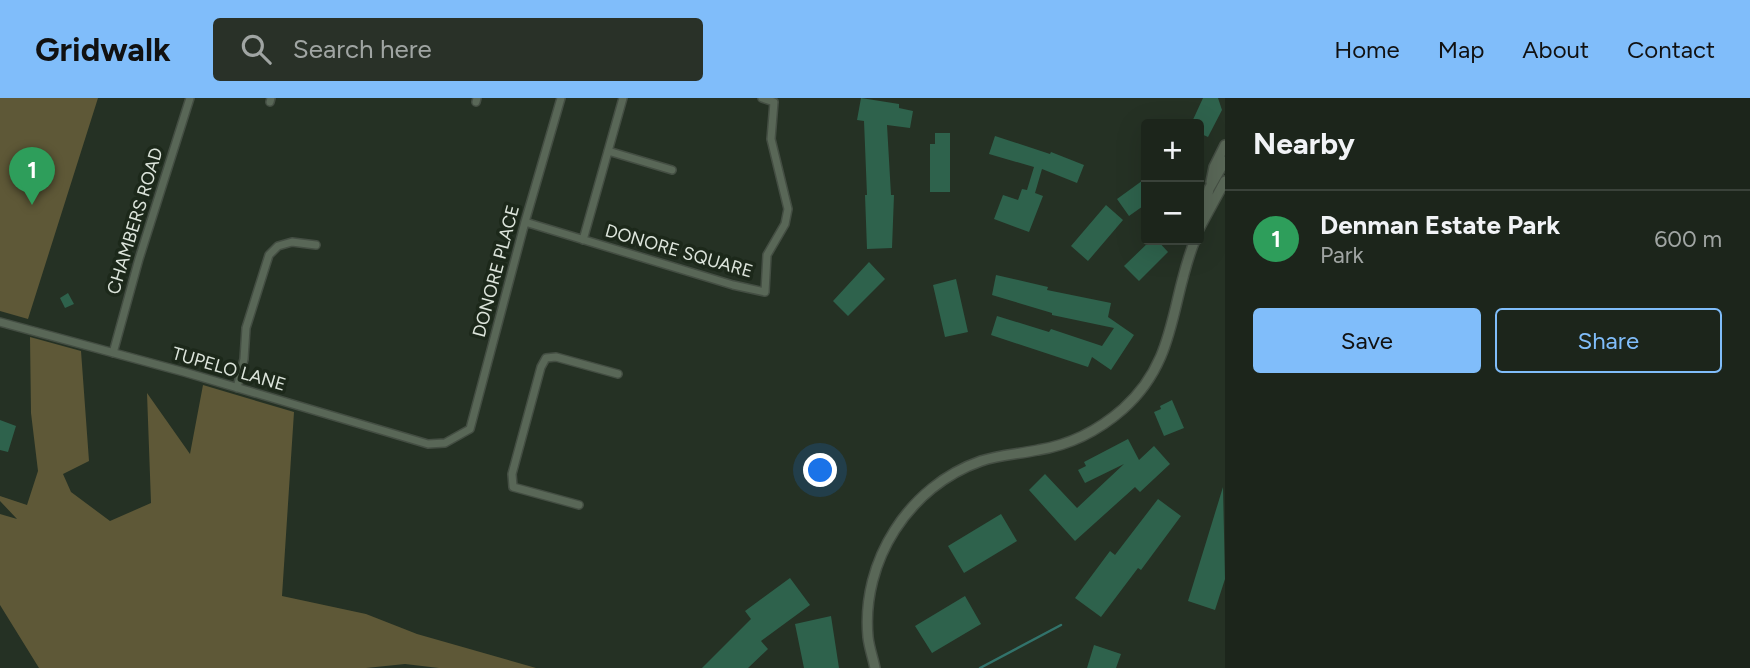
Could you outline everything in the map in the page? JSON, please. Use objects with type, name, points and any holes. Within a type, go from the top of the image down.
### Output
[{"type":"street","name":"CHAMBERS ROAD","points":[[113,353],[139,259],[190,98]]},
{"type":"street","name":"DONORE PLACE","points":[[449,441],[470,429],[561,98]]},
{"type":"street","name":"DONORE SQUARE","points":[[583,240],[623,98]]},
{"type":"street","name":"DONORE SQUARE","points":[[525,222],[733,285],[765,292],[767,255],[785,224],[788,209],[771,139],[774,102],[762,98]]},
{"type":"street","points":[[1204,213],[1214,167],[1225,145]]},
{"type":"street","points":[[608,151],[672,170]]},
{"type":"street","points":[[1209,189],[1225,161]]},
{"type":"street","points":[[1204,216],[1225,181]]},
{"type":"street","points":[[1204,217],[1225,191]]},
{"type":"street","points":[[237,388],[244,359],[246,328],[269,255],[278,246],[292,242],[317,245]]},
{"type":"street","points":[[874,668],[868,636],[870,595],[881,556],[900,521],[932,487],[962,469],[994,457],[1066,444],[1093,431],[1122,409],[1144,386],[1167,343],[1194,245]]},
{"type":"street","name":"TUPELO LANE","points":[[0,322],[428,444],[449,441]]},
{"type":"street","points":[[579,505],[513,487],[512,474],[541,367],[546,358],[556,357],[618,374]]},
{"type":"shaded area","points":[[0,98],[98,98],[28,319],[0,311]]},
{"type":"shaded area","points":[[30,337],[81,351],[89,461],[63,474],[71,492],[110,521],[151,503],[147,393],[190,454],[203,385],[294,412],[282,596],[366,614],[417,634],[536,668],[439,668],[405,664],[366,668],[39,668],[0,605],[0,514],[17,519],[0,501],[0,496],[27,505],[38,471],[31,413]]},
{"type":"building","points":[[861,98],[899,104],[899,108],[913,111],[910,128],[887,125],[891,195],[894,195],[892,248],[867,249],[864,121],[857,120]]},
{"type":"building","points":[[1203,98],[1218,98],[1222,110],[1208,137],[1204,135],[1204,119],[1193,119]]},
{"type":"building","points":[[935,133],[950,133],[950,192],[930,192],[930,144],[935,144]]},
{"type":"building","points":[[995,136],[1050,154],[1051,152],[1084,165],[1077,183],[1042,169],[1035,193],[1043,196],[1029,232],[994,219],[1003,195],[1018,200],[1022,189],[1027,190],[1034,167],[989,154]]},
{"type":"building","points":[[1141,182],[1141,208],[1129,216],[1117,199]]},
{"type":"building","points":[[1106,205],[1123,220],[1088,261],[1071,246]]},
{"type":"building","points":[[1146,245],[1162,245],[1168,252],[1139,281],[1124,266]]},
{"type":"building","points":[[869,262],[885,279],[848,316],[833,301]]},
{"type":"building","points":[[996,275],[1048,287],[1047,290],[1111,303],[1108,317],[1134,335],[1111,370],[1092,357],[1088,367],[991,335],[997,316],[1049,332],[1051,329],[1102,346],[1114,328],[1052,315],[992,295]]},
{"type":"building","points":[[956,279],[968,332],[945,337],[933,285]]},
{"type":"building","points":[[68,293],[74,304],[65,308],[60,298]]},
{"type":"building","points":[[1172,400],[1184,428],[1164,436],[1154,412]]},
{"type":"building","points":[[0,420],[16,426],[8,452],[0,450]]},
{"type":"building","points":[[1128,439],[1139,460],[1154,446],[1170,464],[1140,492],[1135,487],[1075,541],[1029,490],[1045,474],[1077,508],[1124,464],[1085,483],[1078,470],[1086,466],[1084,462]]},
{"type":"building","points":[[1223,487],[1225,579],[1215,610],[1188,601]]},
{"type":"building","points":[[1158,499],[1181,516],[1141,570],[1138,568],[1101,617],[1075,598],[1110,551],[1115,555]]},
{"type":"building","points":[[1001,514],[1017,541],[964,573],[948,546]]},
{"type":"building","points":[[790,578],[810,605],[761,641],[768,649],[748,668],[702,668],[751,619],[745,611]]},
{"type":"building","points":[[965,596],[981,624],[932,653],[915,626]]},
{"type":"building","points":[[831,616],[839,668],[804,668],[795,624]]},
{"type":"building","points":[[1094,645],[1121,654],[1116,668],[1087,668]]},
{"type":"waterway","points":[[980,668],[1061,625]]},
{"type":"place","name":"Denman Estate Park","points":[[32,205]]}]
